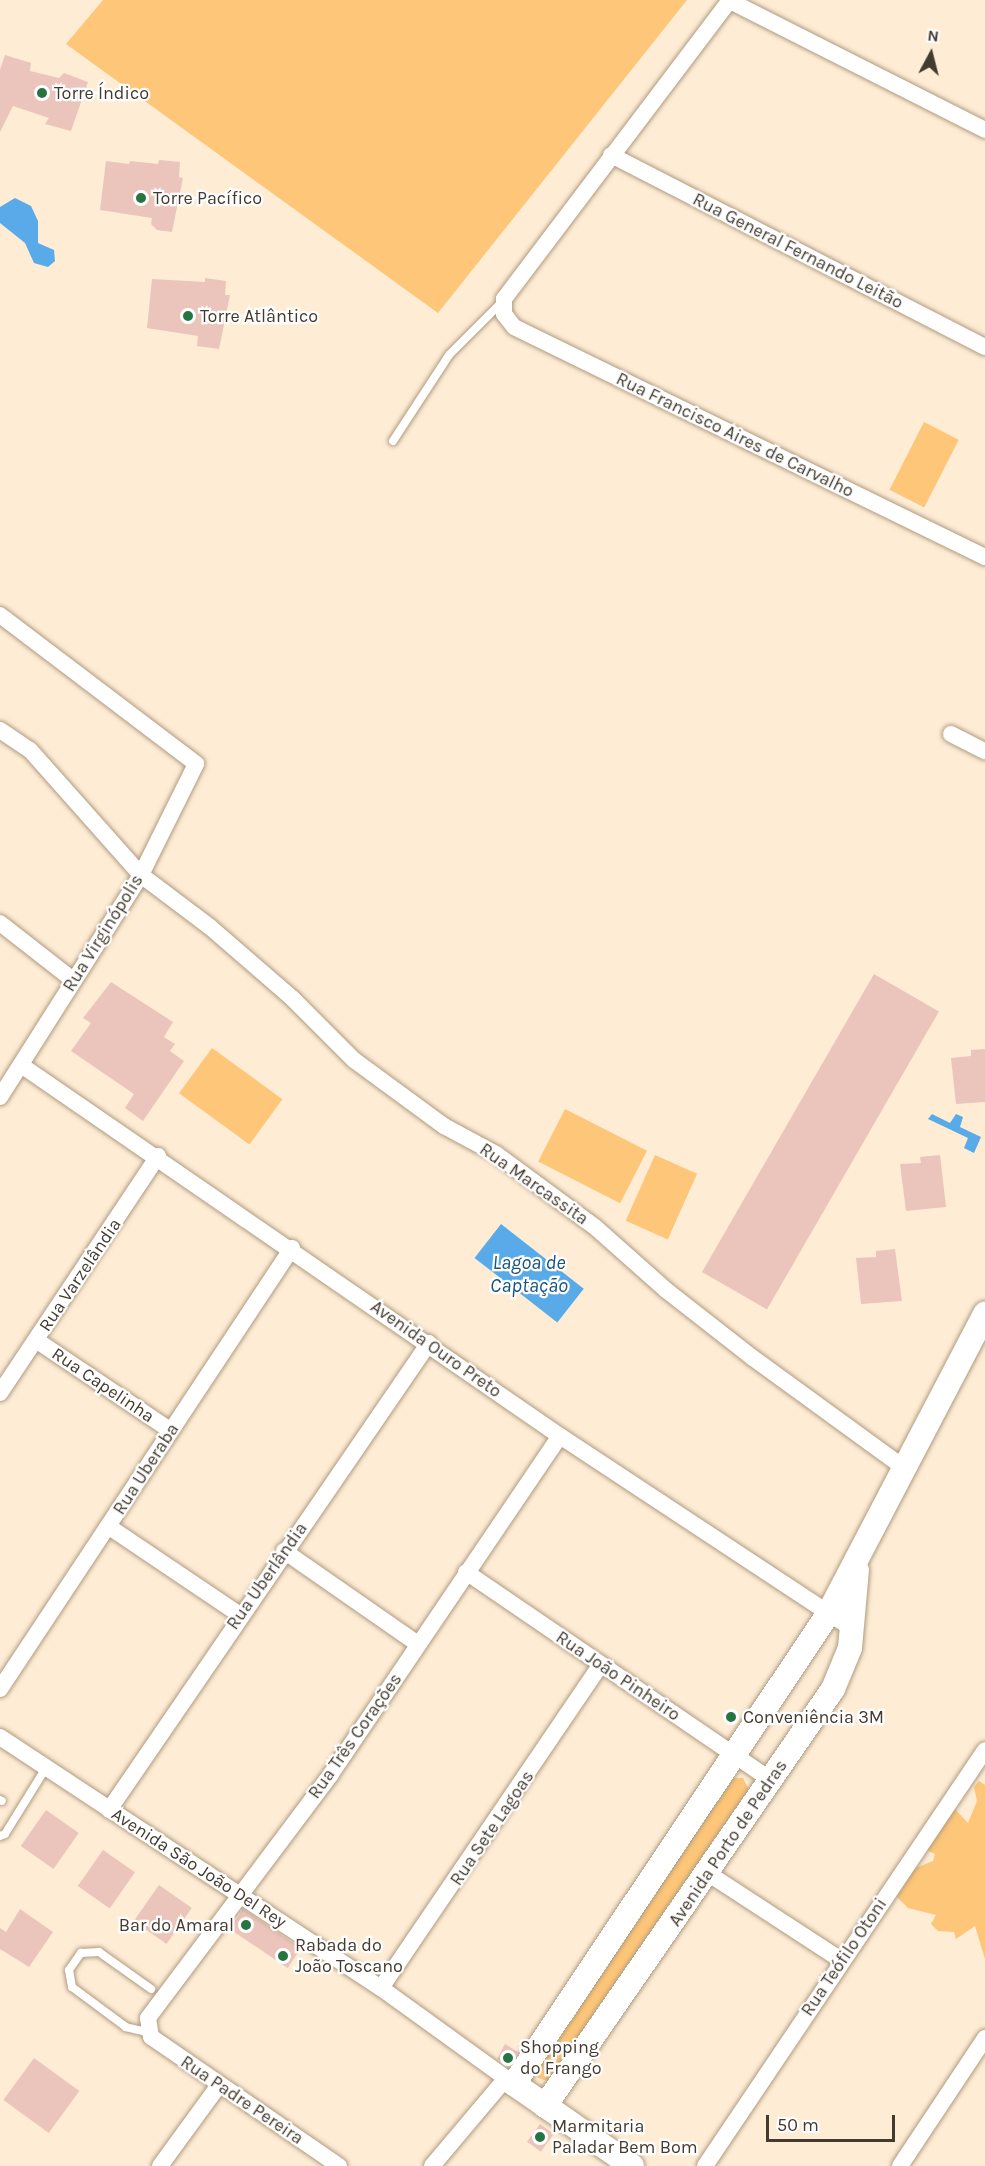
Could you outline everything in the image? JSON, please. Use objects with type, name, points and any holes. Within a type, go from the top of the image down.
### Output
[{"type":"main road","name":"Avenida Porto de Pedras","points":[[510,2081],[736,1755],[828,1614],[859,1559],[903,1467],[985,1314]]},
{"type":"main road","name":"Avenida Porto de Pedras","points":[[545,2106],[709,1874],[770,1779],[833,1689],[843,1670],[853,1629],[859,1559]]},
{"type":"main road","name":"Avenida São João Del Rey","points":[[510,2081],[632,2166]]},
{"type":"street","points":[[504,299],[730,0],[985,130]]},
{"type":"street","name":"Rua General Fernando Leitão","points":[[611,155],[985,346]]},
{"type":"street","name":"Rua Francisco Aires de Carvalho","points":[[504,299],[504,314],[514,327],[985,557]]},
{"type":"street","name":"Rua Virginópolis","points":[[0,615],[196,764],[141,875],[0,1097]]},
{"type":"street","name":"Rua Marcassita","points":[[0,730],[30,750],[141,875],[210,927],[285,992],[354,1060],[444,1126],[496,1154],[586,1220],[666,1290],[753,1358],[903,1467]]},
{"type":"street","points":[[951,734],[985,751]]},
{"type":"street","points":[[0,923],[73,980]]},
{"type":"street","name":"Avenida Ouro Preto","points":[[21,1065],[292,1248],[560,1436],[853,1629]]},
{"type":"street","name":"Rua Varzelândia","points":[[0,1393],[158,1156]]},
{"type":"street","name":"Rua Uberaba","points":[[0,1689],[292,1248]]},
{"type":"street","name":"Rua Capelinha","points":[[36,1340],[171,1430]]},
{"type":"street","name":"Rua Uberlândia","points":[[109,1810],[240,1615],[429,1343]]},
{"type":"street","name":"Rua Três Corações","points":[[147,2032],[148,2018],[239,1893],[331,1774],[560,1436]]},
{"type":"street","points":[[108,1527],[240,1615]]},
{"type":"street","points":[[284,1551],[418,1644]]},
{"type":"street","name":"Rua João Pinheiro","points":[[466,1572],[600,1666],[770,1779]]},
{"type":"street","name":"Rua Sete Lagoas","points":[[381,1988],[600,1666]]},
{"type":"street","name":"Avenida São João Del Rey","points":[[0,1737],[381,1988],[510,2081]]},
{"type":"street","name":"Rua Teófilo Otoni","points":[[705,2166],[841,1960],[985,1750]]},
{"type":"street","points":[[709,1874],[841,1960]]},
{"type":"street","name":"Rua Padre Pereira","points":[[147,2032],[219,2085],[339,2166]]},
{"type":"street","points":[[900,2166],[985,2038]]},
{"type":"street","points":[[432,2166],[510,2081]]},
{"type":"street","points":[[160,2166],[219,2085]]},
{"type":"lane","points":[[393,441],[449,355],[504,299]]},
{"type":"lane","points":[[0,1836],[5,1834],[46,1768]]},
{"type":"lane","points":[[147,2032],[126,2027],[72,1987],[69,1970],[81,1953],[99,1952],[151,1989]]},
{"type":"shaded area","points":[[103,0],[687,0],[438,313],[66,44]]},
{"type":"shaded area","points":[[924,422],[959,440],[924,507],[889,490]]},
{"type":"shaded area","points":[[212,1048],[282,1099],[249,1144],[179,1093]]},
{"type":"shaded area","points":[[565,1109],[647,1151],[620,1203],[538,1162]]},
{"type":"shaded area","points":[[655,1155],[697,1174],[668,1239],[626,1221]]},
{"type":"shaded area","points":[[732,1778],[743,1778],[750,1792],[548,2081],[538,2078],[533,2062]]},
{"type":"shaded area","points":[[979,1781],[985,1785],[985,1959],[975,1926],[956,1939],[954,1932],[938,1931],[931,1924],[936,1915],[908,1908],[896,1896],[913,1869],[933,1861],[935,1854],[927,1850],[953,1807],[968,1823],[977,1801],[974,1787]]},
{"type":"water","points":[[15,198],[31,206],[38,221],[38,243],[54,250],[55,261],[48,267],[34,263],[25,243],[0,223],[0,207]]},
{"type":"water","points":[[932,1114],[950,1123],[956,1114],[963,1117],[960,1127],[981,1137],[974,1153],[964,1148],[968,1138],[928,1119]]},
{"type":"water","name":"Lagoa de Captação","points":[[501,1224],[584,1289],[557,1323],[475,1258]]},
{"type":"building","name":"Torre Índico","points":[[5,55],[31,63],[30,71],[59,78],[64,73],[88,82],[71,131],[45,124],[49,118],[13,106],[0,132],[0,70]]},
{"type":"building","name":"Torre Pacífico","points":[[159,160],[180,162],[179,177],[183,178],[172,232],[157,230],[151,224],[152,218],[100,210],[106,161],[158,164]]},
{"type":"building","name":"Torre Atlântico","points":[[205,278],[226,281],[225,295],[230,295],[219,349],[197,346],[198,336],[147,328],[152,279],[205,282]]},
{"type":"building","points":[[874,974],[939,1011],[767,1309],[702,1272]]},
{"type":"building","points":[[111,982],[173,1022],[164,1037],[175,1044],[170,1051],[184,1061],[143,1121],[125,1108],[134,1094],[71,1051],[91,1023],[83,1018]]},
{"type":"building","points":[[985,1049],[985,1102],[956,1104],[951,1058],[971,1056],[971,1050]]},
{"type":"building","points":[[940,1155],[946,1207],[906,1211],[900,1164],[921,1163],[920,1157]]},
{"type":"building","points":[[895,1249],[902,1301],[861,1304],[856,1258],[876,1257],[876,1251]]},
{"type":"building","points":[[46,1810],[79,1833],[54,1869],[21,1846]]},
{"type":"building","points":[[103,1850],[135,1872],[110,1908],[78,1886]]},
{"type":"building","points":[[159,1885],[192,1908],[167,1944],[134,1921]]},
{"type":"building","points":[[20,1909],[53,1932],[29,1967],[0,1949],[0,1928],[6,1932]]},
{"type":"building","name":"Rabada do João Toscano","points":[[243,1909],[301,1948],[288,1968],[230,1929]]},
{"type":"building","name":"Shopping do Frango","points":[[505,2044],[518,2052],[508,2067],[497,2059]]},
{"type":"building","points":[[34,2058],[79,2091],[49,2133],[3,2100]]},
{"type":"building","name":"Marmitaria Paladar Bem Bom","points":[[540,2124],[554,2134],[541,2152],[527,2142]]},
{"type":"place","name":"Torre Índico","points":[[42,93]]},
{"type":"place","name":"Torre Pacífico","points":[[141,198]]},
{"type":"place","name":"Torre Atlântico","points":[[188,316]]},
{"type":"place","name":"Conveniência 3M","points":[[731,1717]]},
{"type":"place","name":"Bar do Amaral","points":[[246,1925]]},
{"type":"place","name":"Rabada do João Toscano","points":[[283,1956]]},
{"type":"place","name":"Shopping do Frango","points":[[508,2058]]},
{"type":"place","name":"Marmitaria Paladar Bem Bom","points":[[540,2137]]}]
